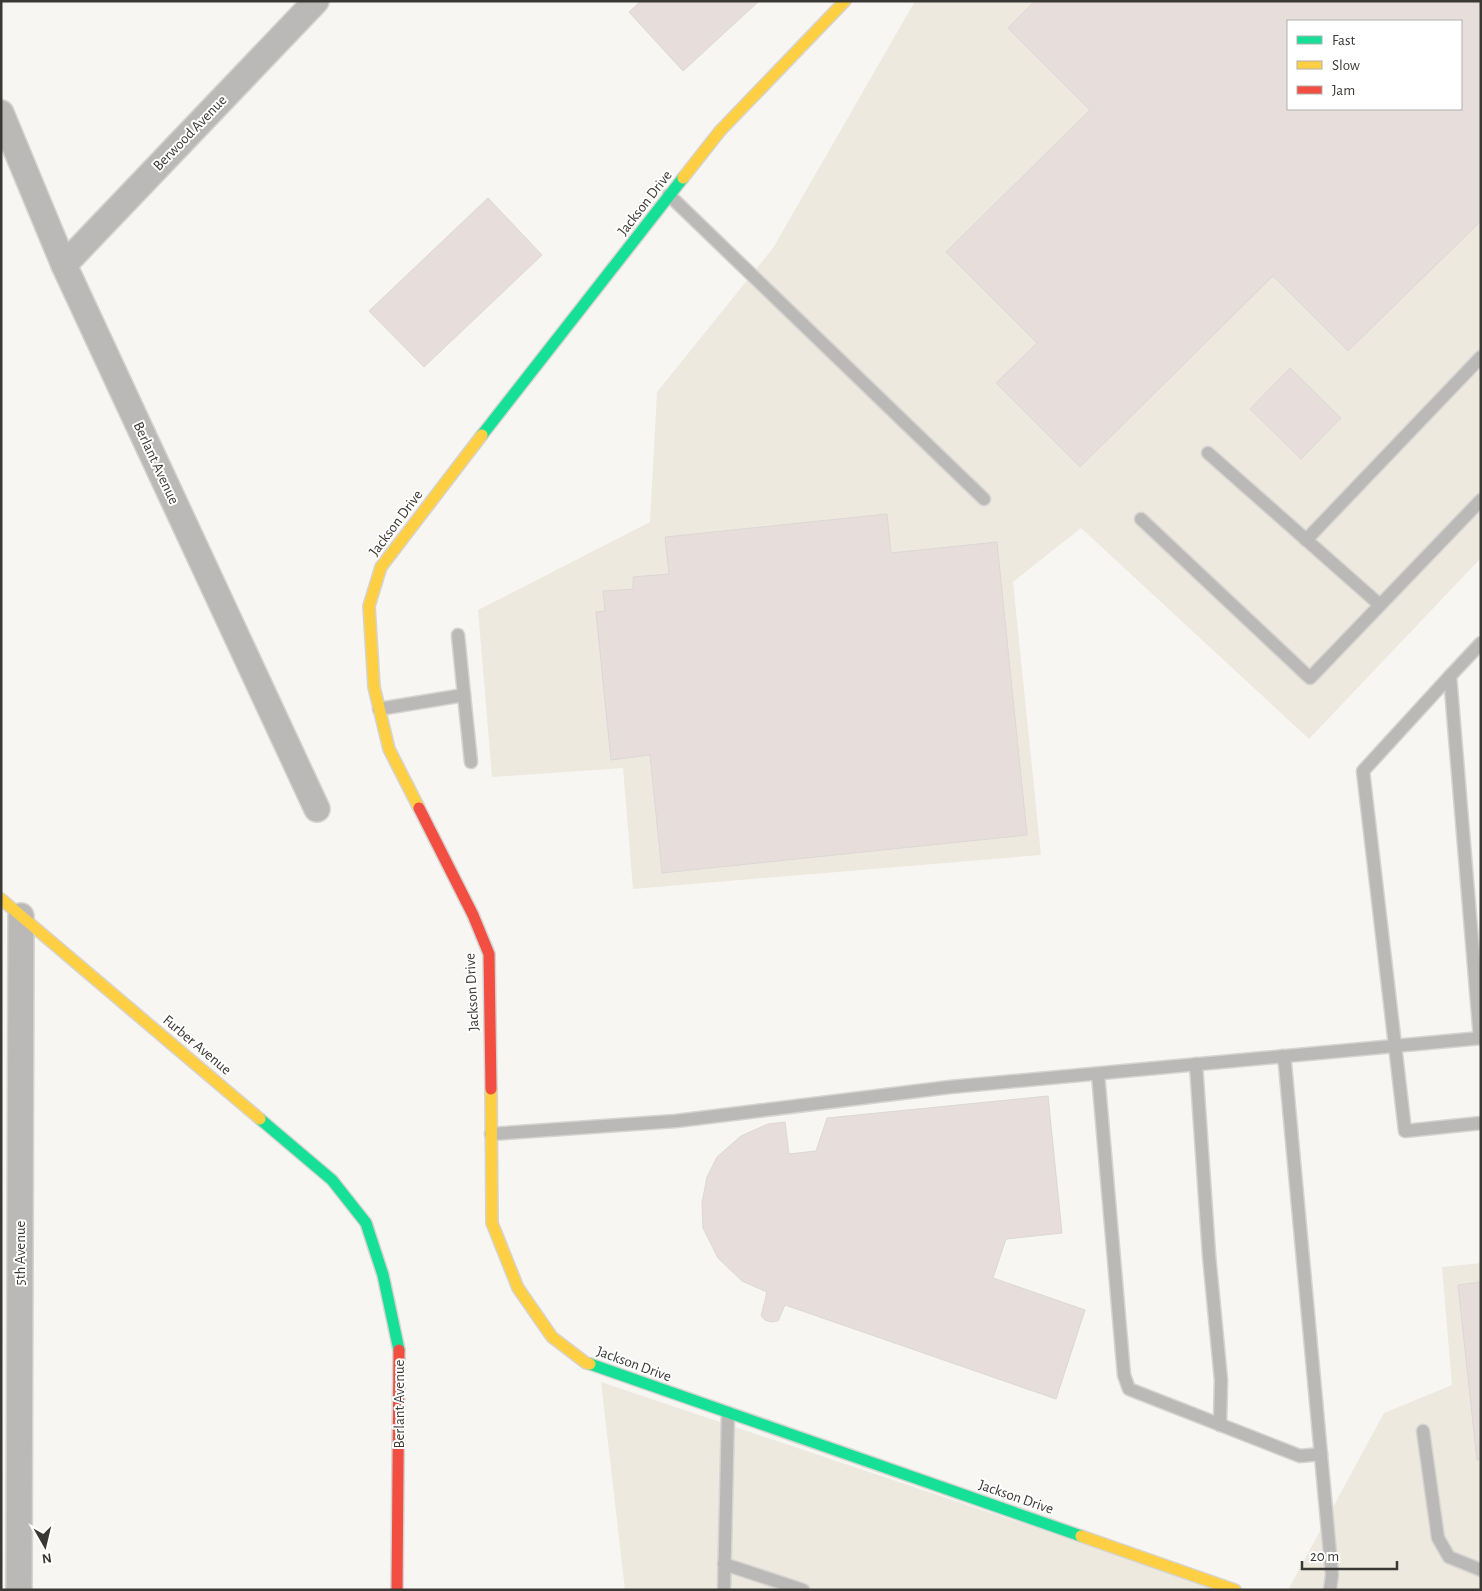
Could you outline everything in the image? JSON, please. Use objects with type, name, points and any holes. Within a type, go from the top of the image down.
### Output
[{"type":"street","name":"Berwood Avenue","points":[[64,265],[316,1]]},
{"type":"street","name":"Jackson Drive","points":[[845,1],[720,131],[669,195],[424,509],[381,567],[369,606],[374,687],[389,749],[473,915],[489,954],[492,1223],[518,1288],[552,1337],[586,1363],[1235,1590]]},
{"type":"street","name":"Berlant Avenue","points":[[1,113],[64,265],[317,809]]},
{"type":"street","name":"Furber Avenue","points":[[1,899],[332,1180],[366,1223]]},
{"type":"street","name":"5th Avenue","points":[[19,1590],[21,916]]},
{"type":"street","name":"Berlant Avenue","points":[[366,1223],[383,1275],[400,1355],[397,1590]]},
{"type":"lane","points":[[669,195],[984,498]]},
{"type":"lane","points":[[1306,540],[1481,357]]},
{"type":"lane","points":[[1208,453],[1380,605]]},
{"type":"lane","points":[[1141,519],[1310,678],[1481,500]]},
{"type":"lane","points":[[458,634],[471,762]]},
{"type":"lane","points":[[1481,643],[1363,771],[1405,1131],[1481,1123]]},
{"type":"lane","points":[[491,1134],[676,1121],[950,1087],[1481,1038],[1450,676]]},
{"type":"lane","points":[[379,709],[464,695]]},
{"type":"lane","points":[[1282,1056],[1285,1064],[1332,1575],[1330,1590]]},
{"type":"lane","points":[[1196,1064],[1221,1380],[1220,1424]]},
{"type":"lane","points":[[1098,1074],[1124,1375],[1129,1389],[1300,1456],[1321,1454]]},
{"type":"lane","points":[[724,1590],[728,1413]]},
{"type":"lane","points":[[1423,1431],[1438,1538],[1449,1557],[1481,1570]]},
{"type":"lane","points":[[724,1564],[803,1590]]},
{"type":"shaded area","points":[[915,1],[1481,1],[1481,558],[1309,739],[1081,528],[1013,582],[1041,855],[633,889],[623,768],[492,777],[478,610],[650,522],[657,392],[773,248]]},
{"type":"shaded area","points":[[1481,1263],[1481,1590],[1288,1590],[1384,1413],[1452,1385],[1442,1267]]},
{"type":"shaded area","points":[[601,1382],[1221,1590],[625,1590]]},
{"type":"building","points":[[641,1],[759,1],[683,71],[629,12]]},
{"type":"building","points":[[1035,1],[1481,1],[1481,221],[1348,351],[1273,276],[1080,467],[996,383],[1037,343],[946,252],[1090,110],[1008,28]]},
{"type":"building","points":[[488,198],[542,255],[424,367],[369,311]]},
{"type":"building","points":[[1290,368],[1341,418],[1301,459],[1250,409]]},
{"type":"building","points":[[887,514],[891,553],[997,542],[1027,835],[662,873],[650,755],[611,760],[596,612],[605,611],[603,591],[633,589],[633,577],[669,574],[665,537]]},
{"type":"building","points":[[1048,1096],[1062,1233],[1006,1239],[993,1278],[1085,1310],[1056,1399],[785,1305],[778,1321],[771,1322],[765,1320],[761,1316],[767,1292],[742,1281],[718,1258],[703,1228],[702,1203],[707,1177],[717,1157],[741,1136],[768,1124],[785,1122],[789,1154],[816,1151],[827,1118]]},
{"type":"building","points":[[1481,1282],[1481,1459],[1477,1460],[1458,1285]]},
{"type":"traffic: fast","points":[[482,435],[683,178]]},
{"type":"traffic: fast","points":[[260,1119],[332,1180],[366,1223],[383,1275],[399,1350]]},
{"type":"traffic: fast","points":[[590,1364],[1081,1536]]},
{"type":"traffic: slow","points":[[683,178],[720,131],[845,1]]},
{"type":"traffic: slow","points":[[419,808],[389,749],[374,687],[369,606],[381,567],[482,435]]},
{"type":"traffic: slow","points":[[1,899],[260,1119]]},
{"type":"traffic: slow","points":[[491,1089],[492,1223],[518,1288],[552,1337],[586,1363],[590,1364]]},
{"type":"traffic: slow","points":[[1081,1536],[1235,1590]]},
{"type":"traffic: jam","points":[[419,808],[473,915],[489,954],[491,1089]]},
{"type":"traffic: jam","points":[[397,1590],[399,1350]]}]
